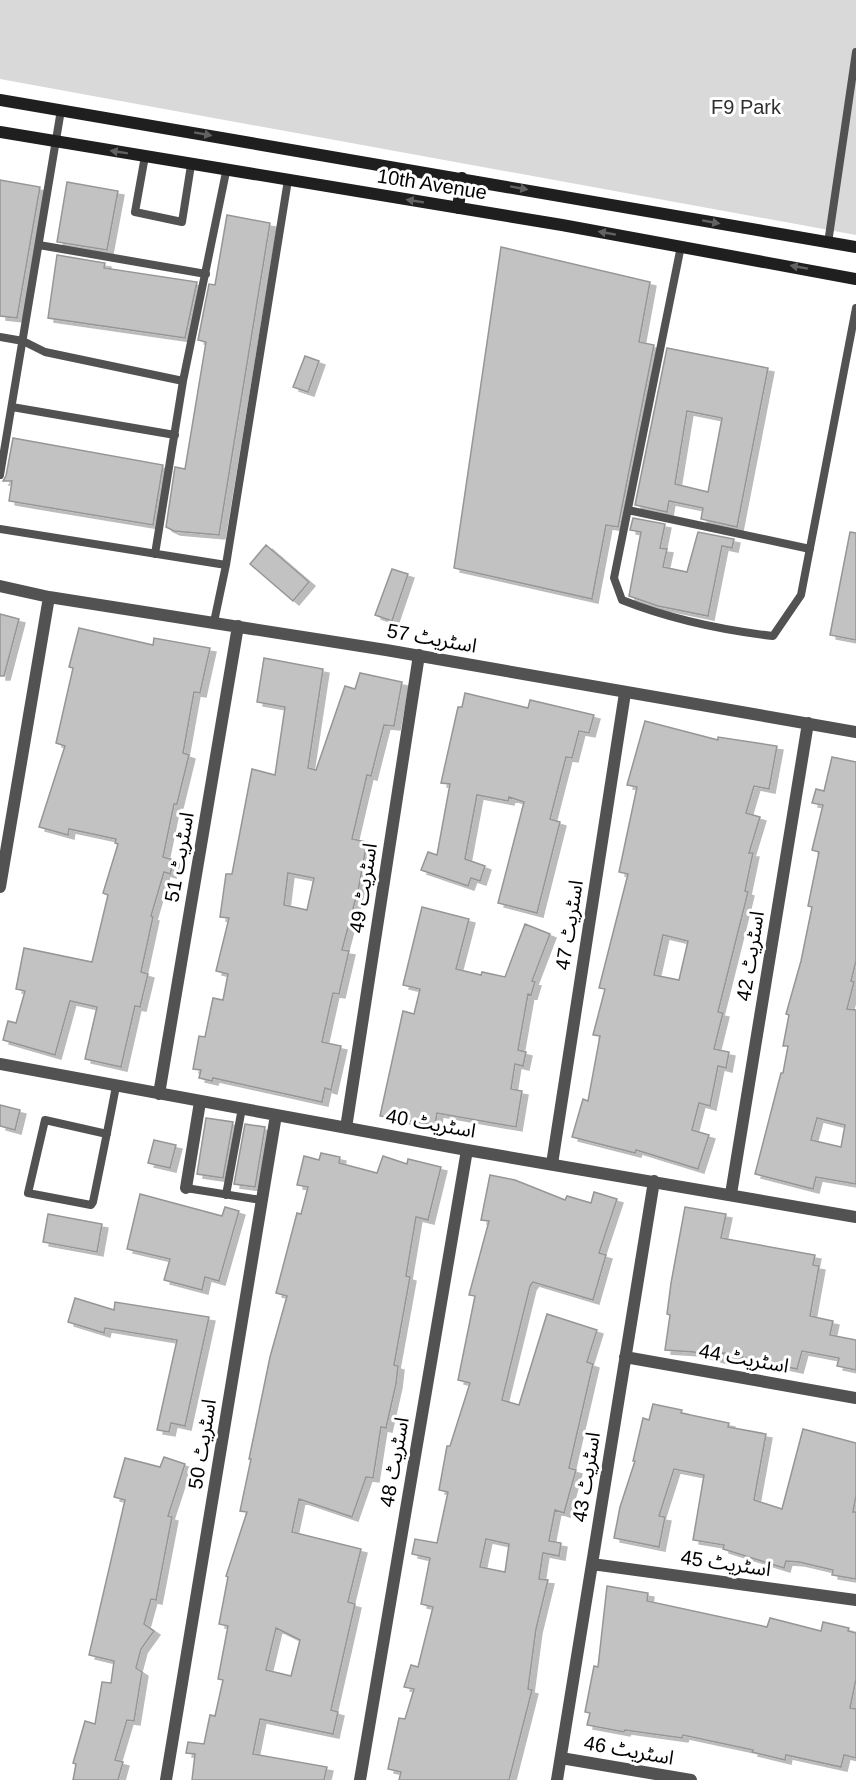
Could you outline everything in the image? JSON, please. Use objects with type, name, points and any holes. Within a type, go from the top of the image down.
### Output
[{"type":"main road","name":"10th Avenue","points":[[0,100],[856,247]]},
{"type":"main road","name":"10th Avenue","points":[[0,132],[226,172],[288,180],[681,246],[856,279]]},
{"type":"main road","points":[[458,208],[462,178]]},
{"type":"street","name":"اسٹریٹ 57","points":[[0,586],[49,597],[419,656],[856,732]]},
{"type":"street","points":[[0,887],[49,597]]},
{"type":"street","name":"اسٹریٹ 51","points":[[159,1094],[238,626]]},
{"type":"street","name":"اسٹریٹ 49","points":[[346,1128],[419,656]]},
{"type":"street","name":"اسٹریٹ 47","points":[[552,1164],[625,693]]},
{"type":"street","name":"اسٹریٹ 42","points":[[731,1194],[808,723]]},
{"type":"street","name":"اسٹریٹ 40","points":[[0,1064],[467,1150],[856,1217]]},
{"type":"street","points":[[186,1188],[200,1102]]},
{"type":"street","name":"اسٹریٹ 50","points":[[166,1780],[276,1115]]},
{"type":"street","name":"اسٹریٹ 48","points":[[360,1780],[467,1150]]},
{"type":"street","name":"اسٹریٹ 43","points":[[557,1780],[654,1181]]},
{"type":"street","name":"اسٹریٹ 44","points":[[625,1357],[856,1398]]},
{"type":"street","name":"اسٹریٹ 45","points":[[592,1564],[856,1600]]},
{"type":"street","name":"اسٹریٹ 46","points":[[561,1758],[692,1780]]},
{"type":"lane","points":[[828,243],[856,52]]},
{"type":"lane","points":[[0,475],[61,110]]},
{"type":"lane","points":[[145,156],[135,212],[182,222],[191,165]]},
{"type":"lane","points":[[155,554],[183,381],[226,172]]},
{"type":"lane","points":[[214,622],[226,565],[288,180]]},
{"type":"lane","points":[[39,245],[206,274]]},
{"type":"lane","points":[[681,246],[614,578],[622,600],[661,616],[743,633],[773,636],[801,595],[856,308]]},
{"type":"lane","points":[[0,337],[23,341],[45,352],[183,381]]},
{"type":"lane","points":[[12,407],[175,435]]},
{"type":"lane","points":[[628,510],[810,549]]},
{"type":"lane","points":[[0,529],[226,565]]},
{"type":"lane","points":[[107,1134],[45,1120],[28,1193],[91,1205],[107,1134],[116,1086]]},
{"type":"lane","points":[[226,1195],[242,1108]]},
{"type":"lane","points":[[186,1188],[261,1200]]},
{"type":"green space","name":"F9 Park","points":[[0,0],[856,0],[856,235],[0,79]]},
{"type":"building","points":[[0,180],[40,187],[17,318],[0,316]]},
{"type":"building","points":[[67,182],[118,191],[107,250],[57,242]]},
{"type":"building","points":[[227,215],[270,223],[219,535],[174,531],[166,527],[175,467],[185,469],[206,342],[198,340],[209,284],[215,285]]},
{"type":"building","points":[[501,247],[650,282],[639,342],[654,345],[618,527],[606,525],[592,599],[454,568]]},
{"type":"building","points":[[57,255],[105,263],[104,268],[197,282],[185,338],[48,318]]},
{"type":"building","points":[[667,348],[768,368],[737,527],[701,519],[703,508],[669,501],[667,512],[635,505]],"holes":[[[687,411],[722,418],[708,492],[675,484]]]},
{"type":"building","points":[[305,356],[319,361],[308,392],[293,387]]},
{"type":"building","points":[[13,438],[163,465],[153,525],[9,501],[12,481],[3,481]]},
{"type":"building","points":[[633,518],[665,524],[660,548],[667,549],[663,567],[687,572],[698,532],[734,539],[732,548],[722,546],[708,616],[658,606],[629,596],[641,532],[630,530]]},
{"type":"building","points":[[850,532],[856,533],[856,640],[830,635]]},
{"type":"building","points":[[266,545],[309,582],[293,601],[250,564]]},
{"type":"building","points":[[392,569],[408,574],[392,621],[375,615]]},
{"type":"building","points":[[0,614],[19,619],[4,676],[0,676]]},
{"type":"building","points":[[79,628],[153,645],[154,638],[210,648],[200,693],[194,692],[183,753],[189,755],[177,804],[174,804],[163,857],[174,860],[170,874],[164,872],[151,916],[153,917],[141,972],[148,974],[140,1007],[135,1006],[121,1067],[85,1059],[97,1007],[70,1001],[55,1055],[3,1040],[8,1021],[16,1023],[25,991],[16,989],[24,948],[92,962],[108,895],[103,893],[118,844],[115,843],[116,839],[69,829],[68,835],[39,827],[65,746],[56,743],[73,668],[69,667]]},
{"type":"building","points":[[264,658],[323,669],[308,768],[316,770],[345,686],[355,689],[360,673],[402,682],[394,726],[384,725],[371,776],[367,775],[352,839],[367,842],[359,886],[342,950],[349,951],[339,994],[333,993],[322,1042],[341,1046],[331,1090],[325,1088],[322,1102],[213,1078],[212,1081],[199,1078],[201,1070],[193,1069],[199,1036],[205,1037],[213,998],[223,1000],[228,974],[216,971],[229,918],[220,917],[226,874],[232,874],[252,769],[275,775],[285,707],[257,702]],"holes":[[[288,873],[314,878],[307,910],[284,905]]]},
{"type":"building","points":[[465,693],[528,708],[530,700],[594,715],[589,733],[579,731],[572,758],[566,757],[550,819],[560,822],[537,913],[498,903],[524,802],[509,797],[508,801],[477,795],[465,859],[485,866],[480,881],[471,878],[468,886],[421,870],[428,852],[437,855],[450,784],[441,783],[458,707],[462,707]]},
{"type":"building","points":[[645,721],[718,740],[718,737],[777,746],[769,789],[754,786],[746,813],[760,817],[749,853],[753,853],[745,891],[748,892],[718,1012],[723,1013],[714,1049],[729,1052],[726,1068],[718,1066],[710,1106],[699,1103],[692,1130],[709,1135],[698,1169],[636,1150],[635,1153],[572,1137],[583,1099],[588,1101],[600,1036],[593,1035],[605,989],[599,988],[628,874],[619,872],[637,787],[627,785]],"holes":[[[663,935],[688,941],[679,980],[654,975]]]},
{"type":"building","points":[[832,757],[856,762],[856,961],[851,981],[854,982],[847,1009],[856,1010],[856,1184],[816,1177],[813,1189],[755,1174],[781,1073],[783,1073],[788,1046],[783,1046],[789,1015],[786,1014],[801,961],[812,907],[808,906],[819,852],[812,850],[823,805],[812,803],[816,789],[824,791]],"holes":[[[817,1118],[845,1125],[841,1147],[811,1140]]]},
{"type":"building","points":[[422,907],[469,919],[456,969],[481,975],[482,972],[505,977],[525,924],[550,934],[532,981],[535,982],[531,995],[528,994],[518,1050],[526,1052],[523,1066],[515,1064],[511,1089],[522,1091],[516,1127],[437,1113],[435,1125],[380,1116],[403,1011],[414,1014],[420,989],[403,985]]},
{"type":"building","points":[[0,1105],[20,1110],[15,1130],[0,1126]]},
{"type":"building","points":[[206,1118],[233,1122],[223,1178],[197,1174]]},
{"type":"building","points":[[245,1124],[265,1127],[255,1187],[234,1184]]},
{"type":"building","points":[[154,1140],[176,1145],[170,1168],[148,1163]]},
{"type":"building","points":[[321,1153],[340,1157],[339,1163],[377,1173],[383,1156],[407,1164],[408,1159],[441,1167],[428,1220],[416,1217],[406,1276],[410,1277],[394,1365],[398,1366],[396,1384],[386,1428],[381,1427],[373,1478],[366,1477],[352,1517],[299,1499],[292,1532],[361,1549],[348,1602],[355,1604],[331,1710],[338,1712],[333,1734],[260,1719],[253,1754],[327,1767],[324,1780],[192,1780],[195,1754],[186,1753],[188,1742],[204,1744],[210,1715],[215,1716],[223,1680],[218,1679],[228,1626],[219,1624],[228,1577],[226,1576],[247,1512],[240,1511],[251,1459],[249,1459],[270,1357],[287,1296],[276,1293],[297,1213],[301,1214],[308,1187],[297,1185],[304,1156],[319,1160]],"holes":[[[276,1628],[300,1640],[291,1676],[266,1670]]]},
{"type":"building","points":[[490,1175],[515,1180],[565,1200],[567,1196],[591,1203],[594,1192],[617,1199],[599,1253],[606,1255],[593,1300],[533,1282],[530,1286],[502,1400],[519,1405],[547,1314],[597,1330],[587,1362],[593,1364],[569,1468],[576,1470],[564,1513],[555,1510],[549,1541],[561,1543],[559,1556],[543,1553],[539,1579],[548,1580],[536,1629],[528,1689],[532,1690],[509,1780],[399,1780],[401,1772],[388,1769],[399,1718],[405,1719],[414,1689],[404,1687],[411,1665],[418,1667],[433,1607],[421,1604],[430,1558],[412,1554],[415,1539],[437,1543],[448,1492],[439,1490],[447,1446],[450,1446],[470,1383],[458,1380],[475,1296],[469,1295],[489,1221],[481,1220]],"holes":[[[486,1539],[509,1544],[505,1572],[480,1567]]]},
{"type":"building","points":[[140,1194],[222,1216],[225,1207],[239,1211],[219,1281],[205,1277],[202,1290],[164,1280],[170,1259],[127,1249]]},
{"type":"building","points":[[685,1207],[726,1214],[721,1238],[815,1255],[813,1265],[819,1266],[810,1316],[833,1321],[830,1335],[856,1340],[856,1370],[837,1366],[839,1358],[802,1351],[797,1369],[723,1353],[722,1360],[694,1352],[665,1350],[670,1315],[667,1314],[671,1283]]},
{"type":"building","points":[[48,1214],[102,1224],[97,1252],[43,1242]]},
{"type":"building","points":[[75,1298],[114,1310],[115,1302],[209,1317],[185,1426],[171,1423],[169,1432],[157,1430],[177,1340],[105,1328],[104,1333],[68,1322]]},
{"type":"building","points":[[653,1404],[682,1410],[681,1413],[729,1423],[728,1427],[766,1434],[754,1500],[782,1509],[803,1429],[856,1443],[856,1496],[853,1512],[856,1512],[856,1579],[832,1575],[833,1570],[799,1562],[786,1561],[784,1568],[723,1549],[724,1545],[693,1540],[704,1475],[674,1469],[659,1516],[665,1517],[659,1547],[614,1538],[620,1507],[635,1461],[633,1461],[643,1418],[649,1420]]},
{"type":"building","points":[[164,1457],[185,1464],[168,1516],[172,1517],[156,1600],[151,1599],[144,1624],[154,1631],[141,1649],[136,1668],[142,1672],[134,1721],[127,1720],[115,1760],[123,1762],[118,1780],[73,1780],[76,1764],[73,1763],[85,1721],[95,1724],[102,1682],[111,1683],[114,1661],[89,1655],[125,1500],[114,1497],[125,1458],[160,1467]]},
{"type":"building","points":[[607,1586],[648,1593],[647,1601],[767,1627],[770,1618],[821,1631],[823,1622],[849,1628],[848,1631],[856,1633],[856,1679],[850,1708],[856,1709],[856,1758],[844,1755],[841,1767],[786,1755],[785,1760],[752,1752],[753,1750],[683,1735],[682,1738],[625,1730],[624,1732],[587,1725],[590,1713],[585,1712],[594,1666],[598,1667]]}]
